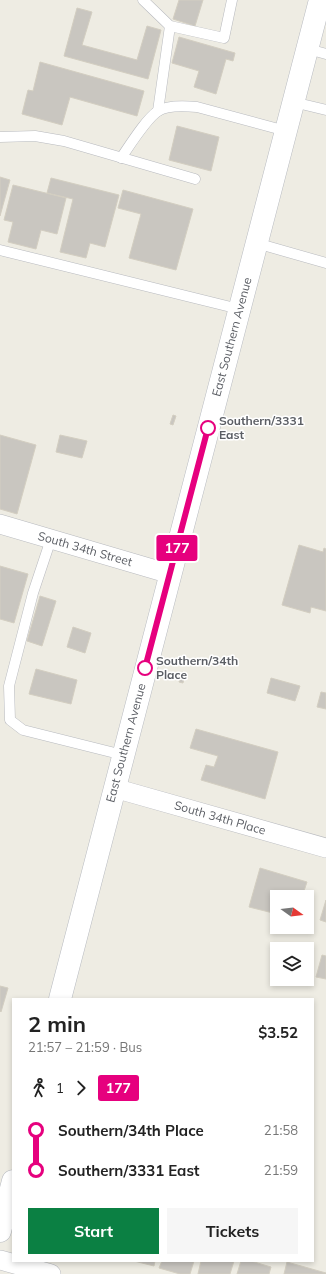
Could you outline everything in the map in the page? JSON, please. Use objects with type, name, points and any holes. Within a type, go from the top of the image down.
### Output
[{"type":"main road","name":"East Southern Avenue","points":[[60,998],[122,754],[293,102],[317,51],[320,0]]},
{"type":"main road","points":[[1,1220],[12,1184]]},
{"type":"street","name":"South 34th Street","points":[[0,524],[170,574]]},
{"type":"street","name":"South 34th Place","points":[[114,788],[326,848]]},
{"type":"street","points":[[0,1260],[51,1274]]},
{"type":"lane","points":[[143,0],[170,26],[224,38],[232,0]]},
{"type":"lane","points":[[158,111],[170,26]]},
{"type":"lane","points":[[293,102],[326,110]]},
{"type":"lane","points":[[121,158],[137,134],[158,111],[174,106],[197,107],[286,131]]},
{"type":"lane","points":[[0,137],[35,136],[64,141],[195,179]]},
{"type":"lane","points":[[256,243],[326,263]]},
{"type":"lane","points":[[0,250],[239,309]]},
{"type":"lane","points":[[51,539],[33,592],[9,686],[10,720],[23,730],[122,754]]},
{"type":"building","points":[[179,0],[203,0],[195,26],[173,19]]},
{"type":"building","points":[[77,8],[92,12],[82,45],[137,60],[147,26],[161,30],[148,79],[64,56]]},
{"type":"building","points":[[179,37],[235,53],[233,61],[226,59],[216,94],[194,87],[199,71],[172,63]]},
{"type":"building","points":[[40,62],[144,91],[137,116],[70,97],[62,125],[22,114],[28,90],[33,91]]},
{"type":"building","points":[[177,126],[219,137],[211,171],[169,160]]},
{"type":"building","points":[[0,177],[10,180],[0,216]]},
{"type":"building","points":[[51,178],[119,195],[105,247],[90,243],[86,258],[60,252],[73,199],[47,193]]},
{"type":"building","points":[[13,185],[66,198],[57,234],[41,230],[36,249],[8,242],[13,222],[4,220]]},
{"type":"building","points":[[123,190],[193,209],[176,270],[129,258],[141,214],[118,208]]},
{"type":"building","points":[[173,415],[176,416],[173,425],[170,424]]},
{"type":"building","points":[[0,435],[36,445],[17,514],[0,509]]},
{"type":"building","points":[[60,435],[87,441],[82,458],[56,452]]},
{"type":"building","points":[[299,545],[323,552],[324,548],[326,549],[326,611],[311,607],[310,613],[282,605]]},
{"type":"building","points":[[0,566],[28,574],[14,623],[0,619]]},
{"type":"building","points":[[40,596],[56,601],[42,646],[27,641]]},
{"type":"building","points":[[73,627],[91,633],[85,653],[67,647]]},
{"type":"building","points":[[36,669],[77,680],[71,704],[29,694]]},
{"type":"building","points":[[182,672],[185,673],[183,683],[179,682]]},
{"type":"building","points":[[271,678],[300,686],[295,701],[267,693]]},
{"type":"building","points":[[321,692],[326,693],[326,709],[317,707]]},
{"type":"building","points":[[196,729],[278,752],[265,799],[201,780],[206,765],[214,767],[218,756],[190,748]]},
{"type":"building","points":[[260,868],[307,882],[304,890],[270,890],[270,912],[249,907]]},
{"type":"building","points":[[326,900],[326,922],[320,920]]},
{"type":"building","points":[[322,955],[326,956],[326,979],[316,977]]},
{"type":"building","points":[[0,986],[8,988],[1,1012],[0,1011]]},
{"type":"building","points":[[138,1262],[155,1262],[154,1266]]},
{"type":"building","points":[[162,1262],[194,1262],[190,1274],[180,1274],[159,1268]]},
{"type":"building","points":[[201,1262],[234,1262],[230,1274],[198,1274]]},
{"type":"building","points":[[241,1262],[254,1262],[271,1267],[269,1274],[237,1274]]},
{"type":"building","points":[[287,1262],[326,1273],[326,1274],[284,1274]]},
{"type":"bus line","name":"177","points":[[145,668],[208,428]]},
{"type":"place","name":"Southern/3331 East","points":[[208,428]]},
{"type":"place","name":"Southern/34th Place","points":[[145,668]]}]
